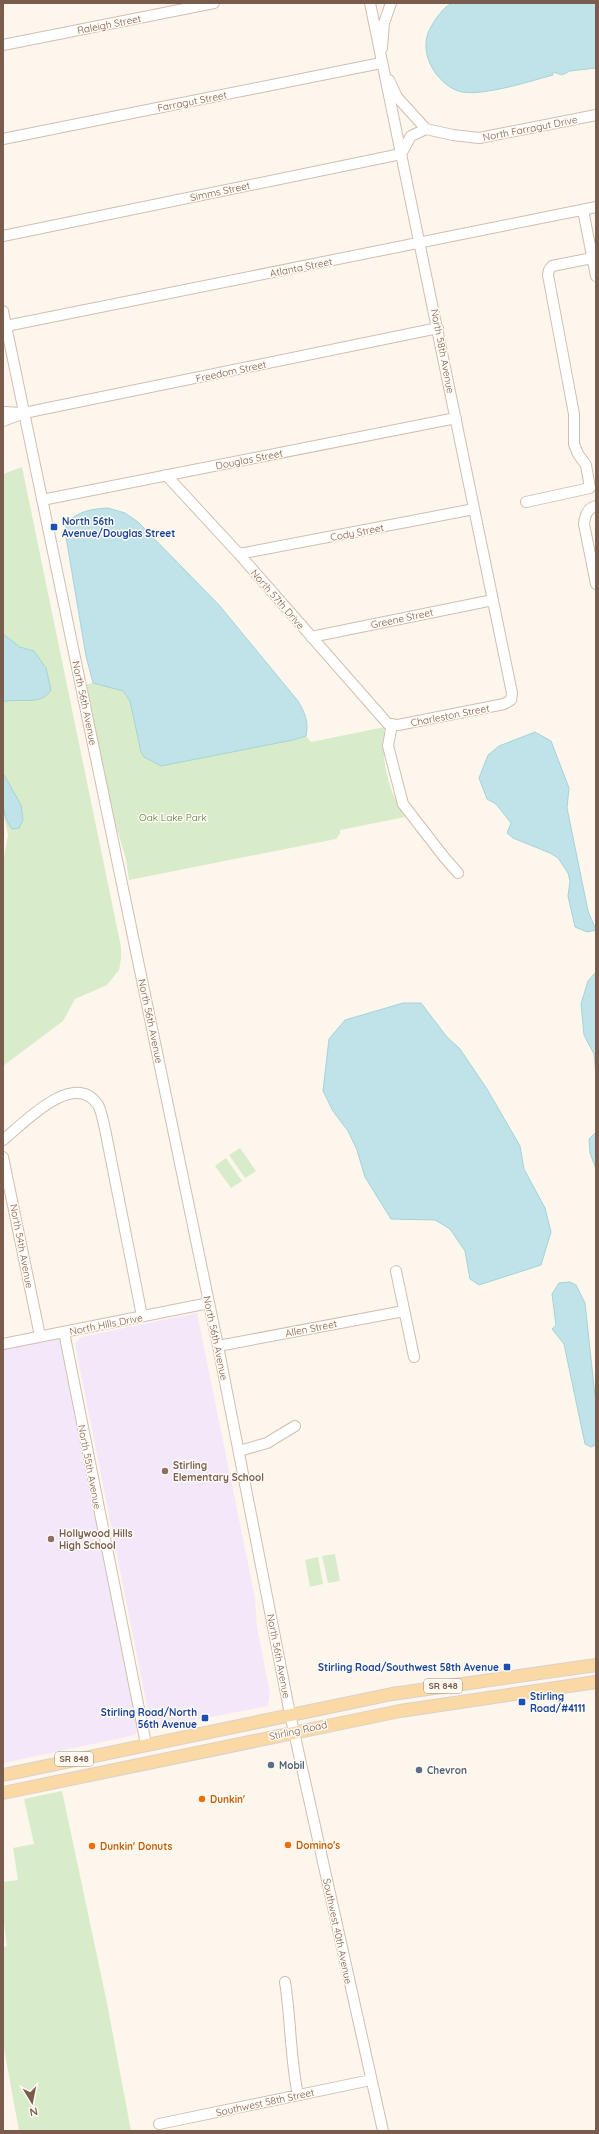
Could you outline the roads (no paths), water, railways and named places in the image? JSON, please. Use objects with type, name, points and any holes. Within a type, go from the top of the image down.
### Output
[{"type":"main road","name":"Stirling Road","points":[[3,1775],[290,1714],[420,1689],[596,1665]]},
{"type":"main road","name":"Stirling Road","points":[[3,1793],[294,1731],[400,1711],[596,1682]]},
{"type":"main road","points":[[125,1768],[142,1752],[146,1744]]},
{"type":"street","name":"Raleigh Street","points":[[3,45],[214,3]]},
{"type":"street","name":"North 58th Avenue","points":[[370,3],[381,63],[402,154],[512,693],[511,700]]},
{"type":"street","points":[[391,3],[384,23],[381,63],[397,97],[426,129],[410,136],[402,154]]},
{"type":"street","name":"Farragut Street","points":[[3,139],[381,63]]},
{"type":"street","name":"North Farragut Drive","points":[[426,129],[453,136],[479,138],[596,115]]},
{"type":"street","name":"Simms Street","points":[[3,236],[402,154]]},
{"type":"street","name":"Atlanta Street","points":[[6,326],[596,207]]},
{"type":"street","points":[[583,210],[596,276]]},
{"type":"street","points":[[526,502],[590,488],[586,465],[578,454],[574,444],[574,414],[548,275],[552,266],[592,258]]},
{"type":"street","name":"North 56th Avenue","points":[[3,311],[218,1346],[294,1731]]},
{"type":"street","name":"Freedom Street","points":[[24,413],[438,328]]},
{"type":"street","points":[[3,412],[24,413]]},
{"type":"street","points":[[3,421],[24,413]]},
{"type":"street","name":"Douglas Street","points":[[42,500],[456,418]]},
{"type":"street","name":"North 57th Drive","points":[[166,476],[239,554],[311,637],[390,724]]},
{"type":"street","points":[[596,506],[592,507],[585,515],[584,524],[587,546],[596,581]]},
{"type":"street","name":"Cody Street","points":[[239,554],[474,509]]},
{"type":"street","name":"Greene Street","points":[[311,637],[493,600]]},
{"type":"street","name":"Charleston Street","points":[[390,724],[398,725],[504,704],[511,700]]},
{"type":"street","points":[[390,724],[388,746],[403,804],[458,873]]},
{"type":"street","points":[[3,1140],[50,1102],[64,1094],[79,1093],[90,1097],[98,1106],[105,1129],[142,1316]]},
{"type":"street","name":"North 54th Avenue","points":[[3,1157],[40,1336]]},
{"type":"street","points":[[396,1271],[414,1357]]},
{"type":"street","name":"North Hills Drive","points":[[3,1344],[209,1303]]},
{"type":"street","name":"Allen Street","points":[[218,1346],[404,1311]]},
{"type":"street","name":"North 55th Avenue","points":[[64,1332],[146,1744]]},
{"type":"street","points":[[239,1451],[267,1443],[294,1426]]},
{"type":"street","name":"Southwest 40th Avenue","points":[[294,1731],[383,2131]]},
{"type":"street","points":[[285,1982],[290,2012],[294,2077],[298,2095]]},
{"type":"street","name":"Southwest 58th Street","points":[[159,2124],[371,2080]]},
{"type":"water","points":[[454,3],[596,3],[596,68],[570,71],[562,75],[553,72],[553,75],[495,90],[471,93],[455,90],[442,81],[436,74],[426,52],[426,40],[428,33],[436,19],[445,8]]},
{"type":"water","points":[[108,508],[125,513],[138,522],[219,605],[298,701],[306,718],[306,736],[293,740],[161,766],[144,757],[141,752],[130,701],[123,691],[93,683],[86,656],[66,537],[66,523],[71,519],[86,511]]},
{"type":"water","points":[[3,634],[20,647],[34,651],[46,668],[51,690],[46,695],[35,700],[3,702]]},
{"type":"water","points":[[535,732],[551,741],[569,788],[567,808],[588,911],[596,930],[587,932],[575,927],[568,896],[570,881],[568,873],[558,858],[550,853],[513,838],[507,833],[511,823],[496,804],[487,799],[479,778],[488,755],[499,746]]},
{"type":"water","points":[[3,773],[21,805],[23,820],[19,828],[12,829],[6,817],[3,802]]},
{"type":"water","points":[[596,972],[596,1075],[594,1054],[584,1035],[581,1004],[588,981]]},
{"type":"water","points":[[403,1003],[421,1003],[447,1037],[460,1049],[487,1089],[520,1146],[524,1169],[545,1208],[551,1232],[541,1265],[479,1285],[470,1279],[465,1251],[450,1229],[435,1220],[391,1219],[365,1177],[357,1150],[348,1131],[333,1111],[323,1091],[329,1039],[345,1020]]},
{"type":"water","points":[[596,1132],[596,1169],[590,1153],[589,1139]]},
{"type":"water","points":[[570,1282],[576,1285],[585,1303],[596,1405],[596,1445],[591,1447],[585,1444],[564,1344],[552,1329],[556,1325],[552,1294],[559,1283]]},
{"type":"place","name":"North 56th Avenue/Douglas Street","points":[[54,527]]},
{"type":"place","name":"Stirling Elementary School","points":[[165,1471]]},
{"type":"place","name":"Hollywood Hills High School","points":[[51,1539]]},
{"type":"place","name":"Stirling Road/Southwest 58th Avenue","points":[[507,1667]]},
{"type":"place","name":"Stirling Road/#4111","points":[[522,1702]]},
{"type":"place","name":"Stirling Road/North 56th Avenue","points":[[205,1718]]},
{"type":"place","name":"Mobil","points":[[271,1765]]},
{"type":"place","name":"Chevron","points":[[419,1770]]},
{"type":"place","name":"Dunkin'","points":[[202,1799]]},
{"type":"place","name":"Domino's","points":[[288,1845]]},
{"type":"place","name":"Dunkin' Donuts","points":[[92,1846]]},
{"type":"park label","name":"Oak Lake Park","points":[[173,817]]}]
